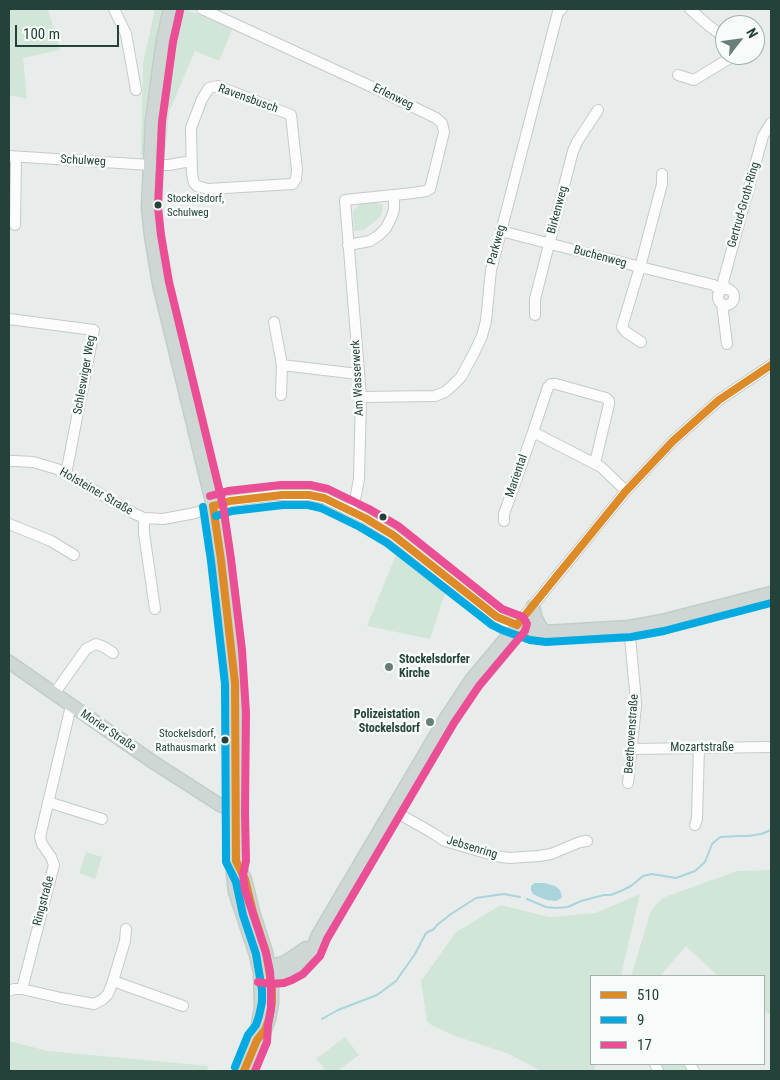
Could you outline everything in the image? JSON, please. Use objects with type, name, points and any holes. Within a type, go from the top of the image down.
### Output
[{"type":"main road","points":[[170,9],[163,40],[152,122],[148,207],[159,284],[213,506],[221,560],[235,683],[236,861],[233,874],[236,892],[256,955],[266,970],[272,996],[269,1019],[265,1030],[257,1040],[245,1070]]},
{"type":"main road","points":[[266,970],[282,973],[296,967],[312,950],[318,935],[446,718],[471,680],[517,625],[531,630],[546,632],[629,627],[662,621],[771,593]]},
{"type":"main road","points":[[533,606],[536,619],[546,632]]},
{"type":"main road","name":"Morier Straße","points":[[9,662],[153,762],[220,805],[235,812]]},
{"type":"street","points":[[114,9],[126,34],[136,90]]},
{"type":"street","name":"Erlenweg","points":[[202,9],[370,86],[436,118],[442,123],[444,132],[430,189],[413,193],[345,200]]},
{"type":"street","points":[[690,9],[715,30]]},
{"type":"street","name":"Parkweg","points":[[361,397],[435,396],[445,392],[461,377],[473,356],[482,336],[488,309],[491,270],[557,10]]},
{"type":"street","points":[[678,75],[694,80],[719,65]]},
{"type":"street","name":"Ravensbusch","points":[[218,86],[291,115],[296,170],[296,179],[293,184],[208,189],[194,183],[192,161],[190,128],[202,99],[209,88],[218,86]]},
{"type":"street","name":"Birkenweg","points":[[536,315],[535,299],[573,151],[598,110]]},
{"type":"street","name":"Gertrud-Groth-Ring","points":[[723,290],[722,282],[763,136],[771,123]]},
{"type":"street","name":"Schulweg","points":[[15,224],[13,157],[150,165]]},
{"type":"street","points":[[150,165],[168,165],[192,161]]},
{"type":"street","name":"Buchenweg","points":[[641,342],[622,327],[662,184],[662,174]]},
{"type":"street","points":[[348,245],[370,240],[386,228],[394,210],[394,195]]},
{"type":"street","name":"Am Wasserwerk","points":[[345,200],[361,397],[358,479],[351,511]]},
{"type":"street","name":"Buchenweg","points":[[501,231],[640,267]]},
{"type":"street","points":[[640,267],[714,285],[723,290]]},
{"type":"street","name":"Gertrud-Groth-Ring","points":[[722,304],[728,305],[734,300],[733,292],[730,289],[723,290],[718,295],[722,304],[727,344]]},
{"type":"street","name":"Schleswiger Weg","points":[[9,318],[94,330],[66,474]]},
{"type":"street","points":[[274,322],[282,365],[281,395]]},
{"type":"street","points":[[282,365],[358,374]]},
{"type":"street","points":[[517,625],[626,490],[673,441],[699,417],[771,365]]},
{"type":"street","name":"Mariental","points":[[504,521],[504,514],[548,387],[552,384],[606,398],[609,401],[610,404],[595,463]]},
{"type":"street","points":[[533,432],[595,463],[626,490]]},
{"type":"street","name":"Holsteiner Straße","points":[[9,461],[33,462],[57,469],[144,518],[163,519],[196,513],[230,501],[282,495],[309,495],[324,498],[377,525],[400,540],[497,617],[517,625]]},
{"type":"street","points":[[144,518],[144,533],[155,608]]},
{"type":"street","points":[[9,524],[50,541],[74,555]]},
{"type":"street","name":"Beethovenstraße","points":[[628,783],[636,706],[629,627]]},
{"type":"street","points":[[54,694],[86,649],[96,644],[113,653]]},
{"type":"street","name":"Ringstraße","points":[[22,989],[54,865],[40,837],[71,706]]},
{"type":"street","name":"Mozartstraße","points":[[632,748],[771,747]]},
{"type":"street","points":[[695,825],[697,819],[698,748]]},
{"type":"street","points":[[48,802],[102,819]]},
{"type":"street","name":"Jebsenring","points":[[392,810],[445,841],[496,856],[509,858],[539,856],[551,854],[587,841]]},
{"type":"street","points":[[9,991],[22,989],[94,1004],[102,1000],[108,994],[113,981],[125,941],[126,929]]},
{"type":"street","points":[[113,981],[183,1006]]},
{"type":"green space","points":[[9,9],[48,9],[60,50],[23,58],[27,99],[9,95]]},
{"type":"green space","points":[[155,9],[189,9],[189,11],[233,28],[219,61],[195,51],[169,112],[165,156],[141,155],[143,63]]},
{"type":"green space","points":[[373,202],[383,205],[381,216],[364,230],[354,230],[353,211],[360,204]]},
{"type":"green space","points":[[401,542],[449,581],[430,639],[367,626]]},
{"type":"green space","points":[[86,852],[102,857],[95,879],[79,873]]},
{"type":"green space","points":[[771,870],[771,1015],[765,1012],[765,975],[717,975],[686,946],[661,975],[631,975],[651,911],[662,898],[737,871]]},
{"type":"green space","points":[[640,894],[621,975],[590,975],[590,1065],[596,1065],[594,1071],[541,1071],[509,1054],[455,1036],[427,1022],[421,981],[456,932],[501,905],[550,917],[595,913]]},
{"type":"green space","points":[[345,1037],[359,1055],[337,1071],[326,1071],[316,1059]]},
{"type":"green space","points":[[9,1041],[48,1051],[209,1066],[206,1071],[9,1071]]},
{"type":"green space","points":[[658,1065],[688,1065],[691,1071],[660,1071]]},
{"type":"water","points":[[535,883],[555,886],[560,890],[562,897],[556,901],[547,900],[533,894],[531,886]]},
{"type":"waterway","points":[[527,899],[546,907],[568,907],[581,901],[611,895],[631,886],[643,876],[652,874],[676,878],[695,871],[705,862],[712,844],[720,837],[748,836],[771,830]]},
{"type":"waterway","points":[[322,1019],[338,1010],[377,995],[396,981],[415,954],[426,933],[476,898],[504,894],[520,897]]},
{"type":"transit line","name":"17","points":[[180,11],[173,42],[162,122],[158,207],[169,282],[223,505],[242,650],[246,713],[246,861],[243,875],[245,890],[266,953],[271,988],[271,1009],[267,1042],[255,1071]]},
{"type":"transit line","name":"510","points":[[517,625],[626,491],[673,441],[719,400],[771,365]]},
{"type":"transit line","name":"17","points":[[210,496],[228,491],[281,485],[310,485],[328,489],[398,526],[502,609],[523,617],[527,624],[525,631],[479,686],[454,723],[327,939],[320,956],[303,974],[292,980],[271,984],[258,982]]},
{"type":"transit line","name":"510","points":[[213,506],[230,501],[282,495],[309,495],[324,498],[365,518],[393,535],[497,617],[517,625]]},
{"type":"transit line","name":"9","points":[[216,516],[232,511],[283,505],[308,505],[321,508],[387,543],[492,625],[530,640],[546,642],[631,637],[664,631],[771,603]]},
{"type":"transit line","name":"510","points":[[213,506],[235,683],[236,861],[245,879],[266,952],[272,989],[269,1019],[265,1030],[257,1040],[244,1071]]},
{"type":"transit line","name":"9","points":[[203,507],[225,684],[226,862],[236,882],[243,915],[256,954],[262,990],[262,1002],[256,1025],[248,1035],[235,1067]]},
{"type":"place","name":"Stockelsdorf, Schulweg","points":[[158,205]]},
{"type":"place","name":"Stockelsdorfer Kirche","points":[[389,667]]},
{"type":"place","name":"Polizeistation Stockelsdorf","points":[[430,722]]},
{"type":"place","name":"Stockelsdorf, Rathausmarkt","points":[[225,740]]}]
